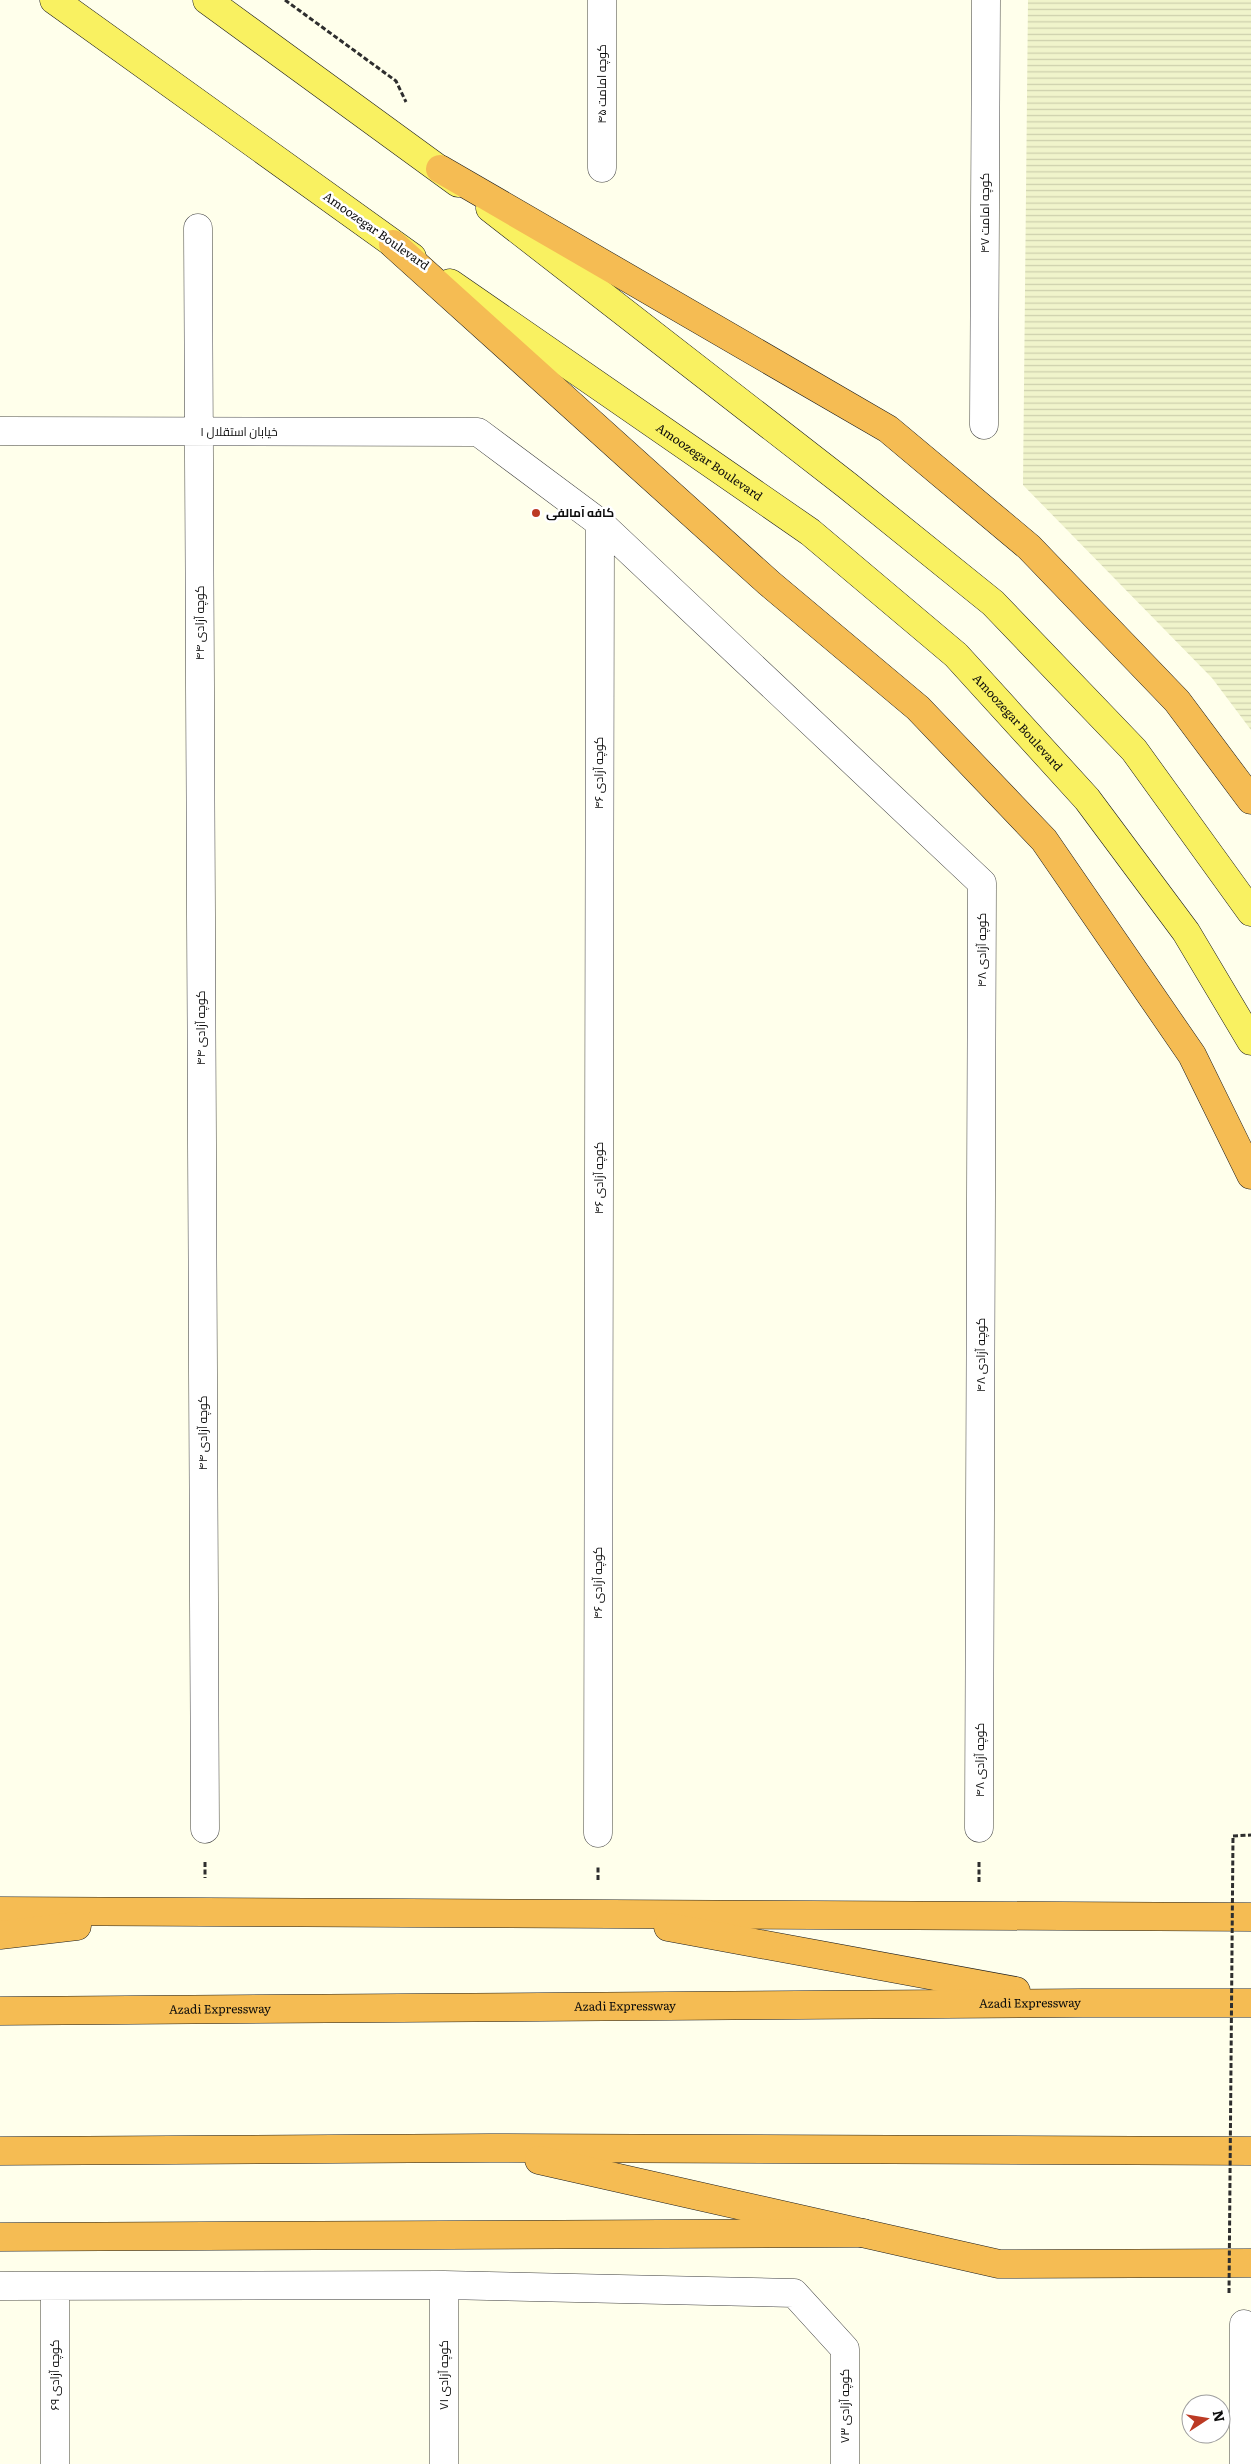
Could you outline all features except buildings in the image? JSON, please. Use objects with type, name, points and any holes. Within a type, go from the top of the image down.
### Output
[{"type":"highway","points":[[440,170],[888,429],[1029,547],[1177,701],[1251,800]]},
{"type":"highway","points":[[393,244],[768,583],[918,708],[1044,840],[1192,1055],[1251,1175]]},
{"type":"highway","points":[[0,1911],[979,1915],[1248,1914]]},
{"type":"highway","points":[[0,1935],[205,1912]]},
{"type":"highway","points":[[598,1914],[1082,2003]]},
{"type":"highway","name":"Azadi Expressway","points":[[0,2011],[1251,2003]]},
{"type":"highway","points":[[489,2148],[998,2264],[1251,2263]]},
{"type":"highway","points":[[0,2151],[489,2148],[1251,2151]]},
{"type":"highway","points":[[0,2237],[863,2233]]},
{"type":"main road","name":"Amoozegar Boulevard","points":[[54,0],[393,244],[810,532],[956,655],[1087,799],[1186,932],[1251,1041]]},
{"type":"main road","points":[[207,0],[440,170],[848,486],[993,603],[1134,750],[1251,912]]},
{"type":"street","name":"کوچه امامت ۴۵","points":[[602,0],[602,168]]},
{"type":"street","name":"کوچه امامت ۴۷","points":[[984,425],[986,0]]},
{"type":"street","name":"کوچه آزادی ۴۴","points":[[198,228],[205,1829]]},
{"type":"street","name":"خیابان استقلال ۱","points":[[0,431],[478,432],[600,523]]},
{"type":"street","name":"کوچه آزادی ۴۸","points":[[600,523],[982,883],[979,1828]]},
{"type":"street","name":"کوچه آزادی ۴۶","points":[[598,1833],[600,523]]},
{"type":"street","points":[[0,2286],[444,2285]]},
{"type":"street","name":"کوچه آزادی ۷۳","points":[[444,2285],[794,2293],[845,2349],[845,2464]]},
{"type":"street","name":"کوچه آزادی ۷۱","points":[[444,2285],[444,2464]]},
{"type":"street","name":"کوچه آزادی ۶۹","points":[[54,2464],[55,2286]]},
{"type":"street","points":[[1244,2324],[1244,2464]]},
{"type":"path","points":[[979,1828],[979,1915]]},
{"type":"path","points":[[205,1829],[205,1912]]},
{"type":"path","points":[[598,1833],[598,1914]]},
{"type":"path","points":[[1229,2293],[1233,1836],[1251,1835]]},
{"type":"green space","points":[[1028,0],[1251,0],[1251,730],[1212,678],[1023,485]]},
{"type":"place","name":"کافه آمالفی","points":[[536,513]]}]
